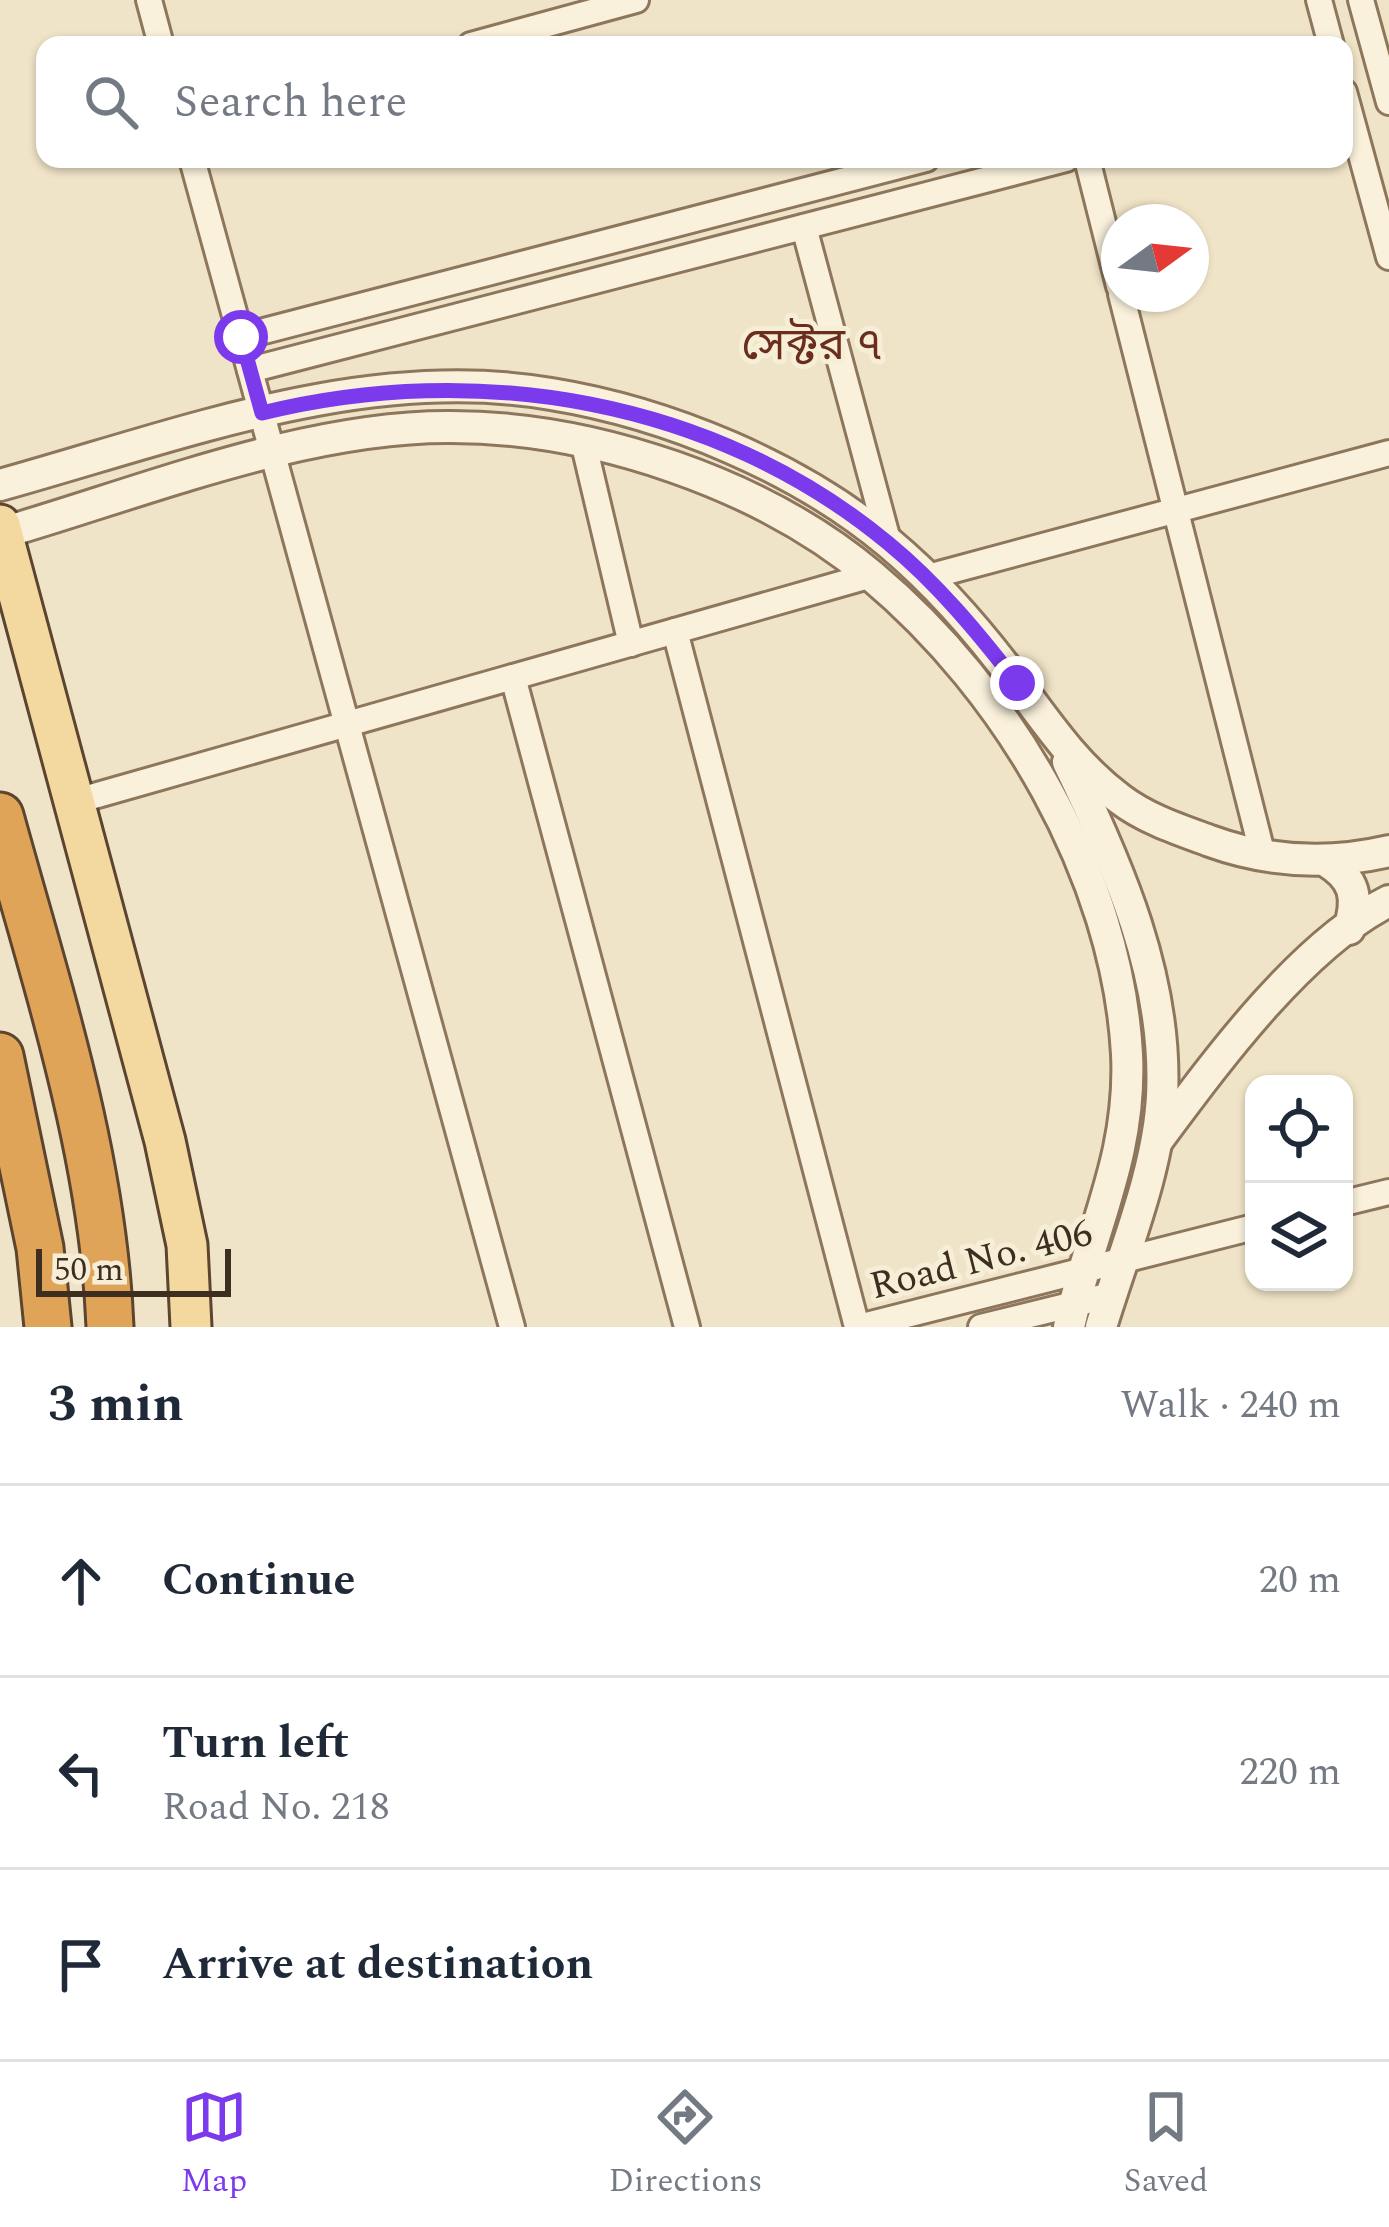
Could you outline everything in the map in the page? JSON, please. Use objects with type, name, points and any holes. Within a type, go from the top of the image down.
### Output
[{"type":"highway","points":[[0,816],[78,1100],[107,1250],[110,1327]]},
{"type":"highway","points":[[0,1056],[40,1248],[48,1327]]},
{"type":"main road","points":[[1,529],[166,1142],[187,1245],[190,1327]]},
{"type":"street","points":[[148,0],[158,36]]},
{"type":"street","points":[[504,36],[636,0]]},
{"type":"street","points":[[1319,0],[1329,36]]},
{"type":"street","points":[[1361,0],[1389,102]]},
{"type":"street","points":[[1353,47],[1372,41]]},
{"type":"street","points":[[1353,86],[1381,74]]},
{"type":"street","points":[[1353,123],[1389,257]]},
{"type":"street","points":[[194,168],[512,1327]]},
{"type":"street","points":[[241,337],[891,168]]},
{"type":"street","points":[[250,370],[1031,168]]},
{"type":"street","points":[[1089,168],[1101,215]]},
{"type":"street","points":[[804,226],[890,544]]},
{"type":"street","points":[[1126,312],[1263,856]]},
{"type":"street","points":[[0,485],[329,396],[399,388],[551,394],[652,419],[716,443],[834,504],[890,544],[972,625],[1058,740],[1122,801],[1179,830],[1263,856],[1326,862],[1378,854],[1384,903],[1349,928],[1259,1013],[1139,1142]]},
{"type":"street","points":[[1,529],[273,454],[375,431],[450,426],[583,441],[661,461],[732,492],[823,541],[872,575],[938,640],[1028,759],[1066,828],[1115,974],[1139,1142],[1120,1262],[1101,1327]]},
{"type":"street","points":[[583,441],[631,644]]},
{"type":"street","points":[[924,578],[1389,453]]},
{"type":"street","points":[[73,802],[872,575]]},
{"type":"street","points":[[675,631],[858,1327]]},
{"type":"street","points":[[513,677],[687,1327]]},
{"type":"street","points":[[1028,759],[1058,740]]},
{"type":"street","points":[[1058,740],[1124,885],[1148,967],[1159,1033],[1162,1097],[1084,1271],[1072,1315]]},
{"type":"street","points":[[1326,862],[1346,873],[1354,888],[1349,928]]},
{"type":"street","points":[[1353,1201],[1389,1192]]},
{"type":"street","name":"Road No. 406","points":[[858,1327],[1245,1229]]},
{"type":"street","name":"Road No. 406","points":[[981,1327],[1072,1315],[1111,1295]]},
{"type":"district","name":"সেক্টর ৭","points":[[812,345]]},
{"type":"route","points":[[241,337],[262,413],[329,396],[399,388],[476,387],[551,394],[652,419],[716,443],[834,504],[890,544],[972,625],[1017,683]]}]
